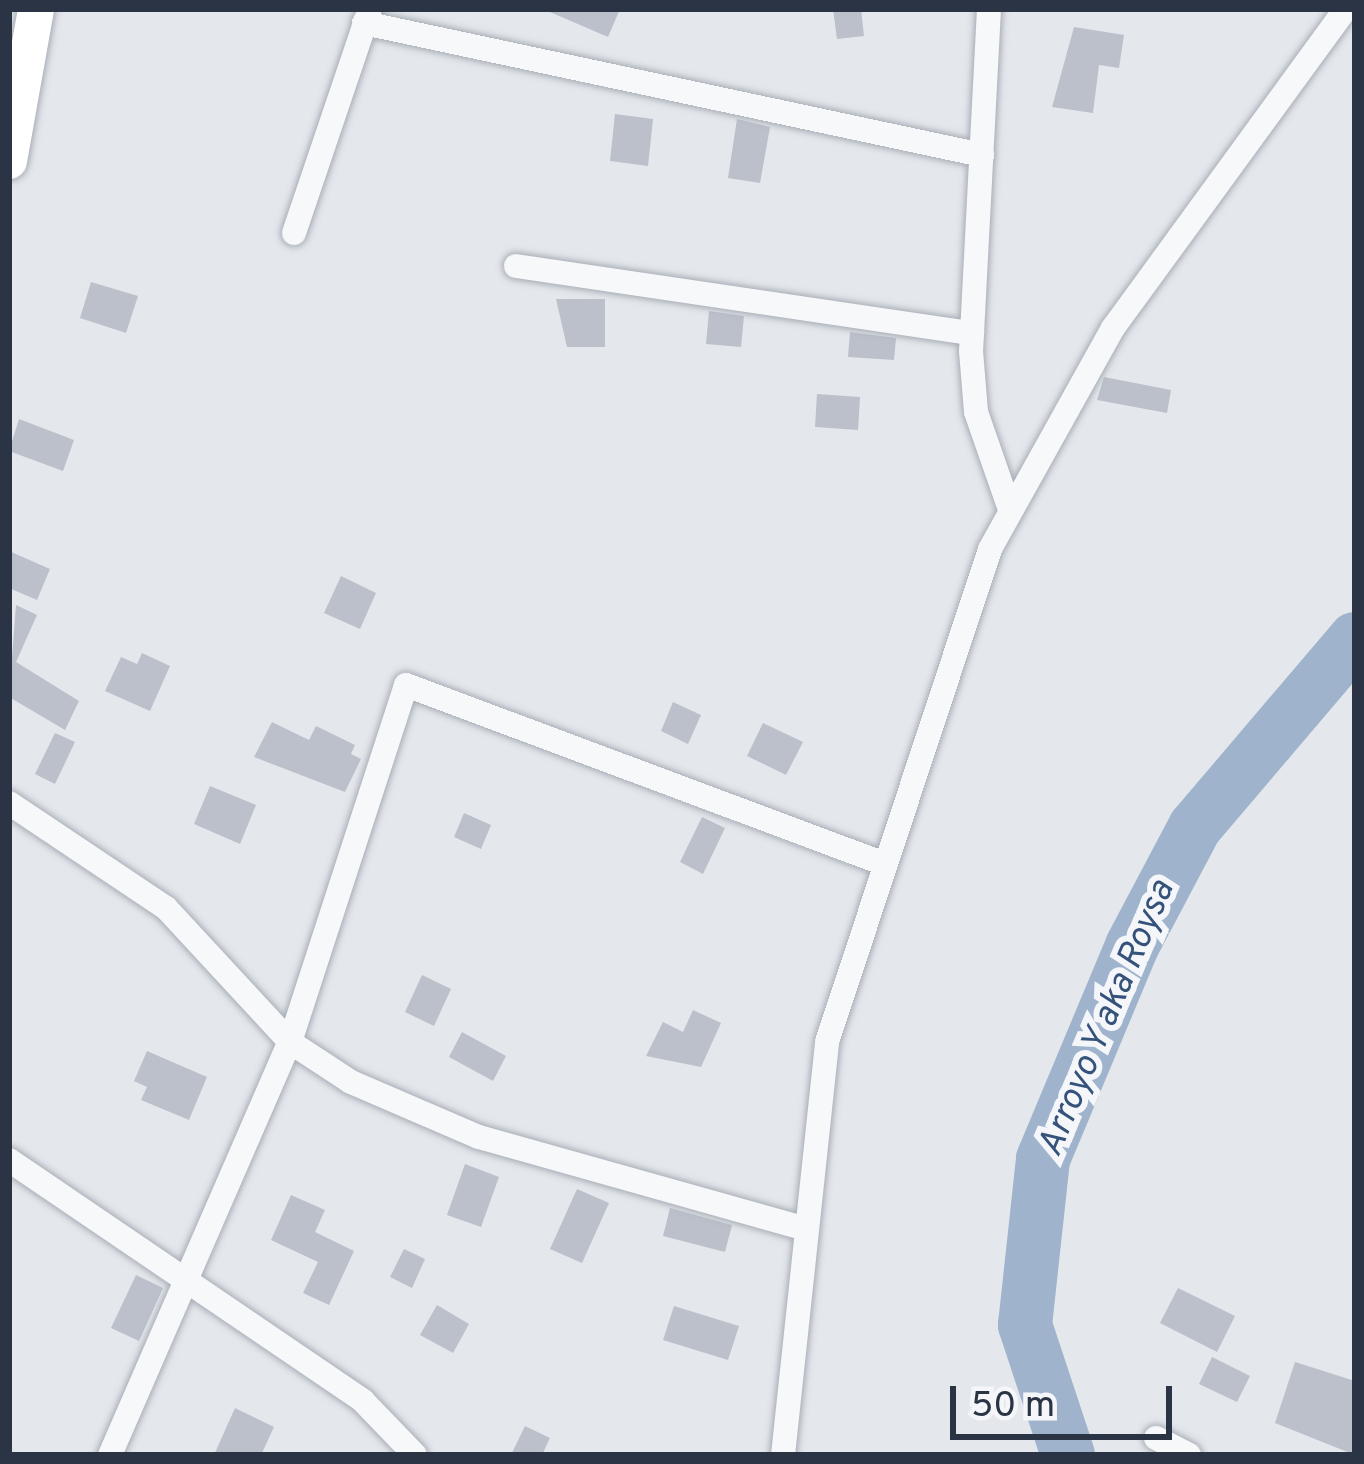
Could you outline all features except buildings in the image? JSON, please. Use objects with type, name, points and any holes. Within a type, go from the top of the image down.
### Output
[{"type":"street","points":[[9,161],[36,9]]},
{"type":"street","points":[[989,9],[972,333],[976,412],[1009,507]]},
{"type":"street","points":[[783,1455],[800,1227],[827,1042],[882,863],[1009,507],[1113,328],[1346,9]]},
{"type":"street","points":[[294,233],[367,16],[982,155]]},
{"type":"street","points":[[516,266],[972,333]]},
{"type":"street","points":[[110,1455],[192,1278],[290,1042],[406,685],[882,863]]},
{"type":"street","points":[[9,803],[166,908],[290,1042],[351,1082],[478,1137],[800,1227]]},
{"type":"street","points":[[9,1160],[192,1278],[363,1401],[416,1455]]},
{"type":"street","points":[[1156,1438],[1189,1455]]},
{"type":"waterway","name":"Arroyo Y aka Roysa","points":[[1068,1455],[1025,1325],[1043,1159],[1132,946],[1195,827],[1355,639]]}]
